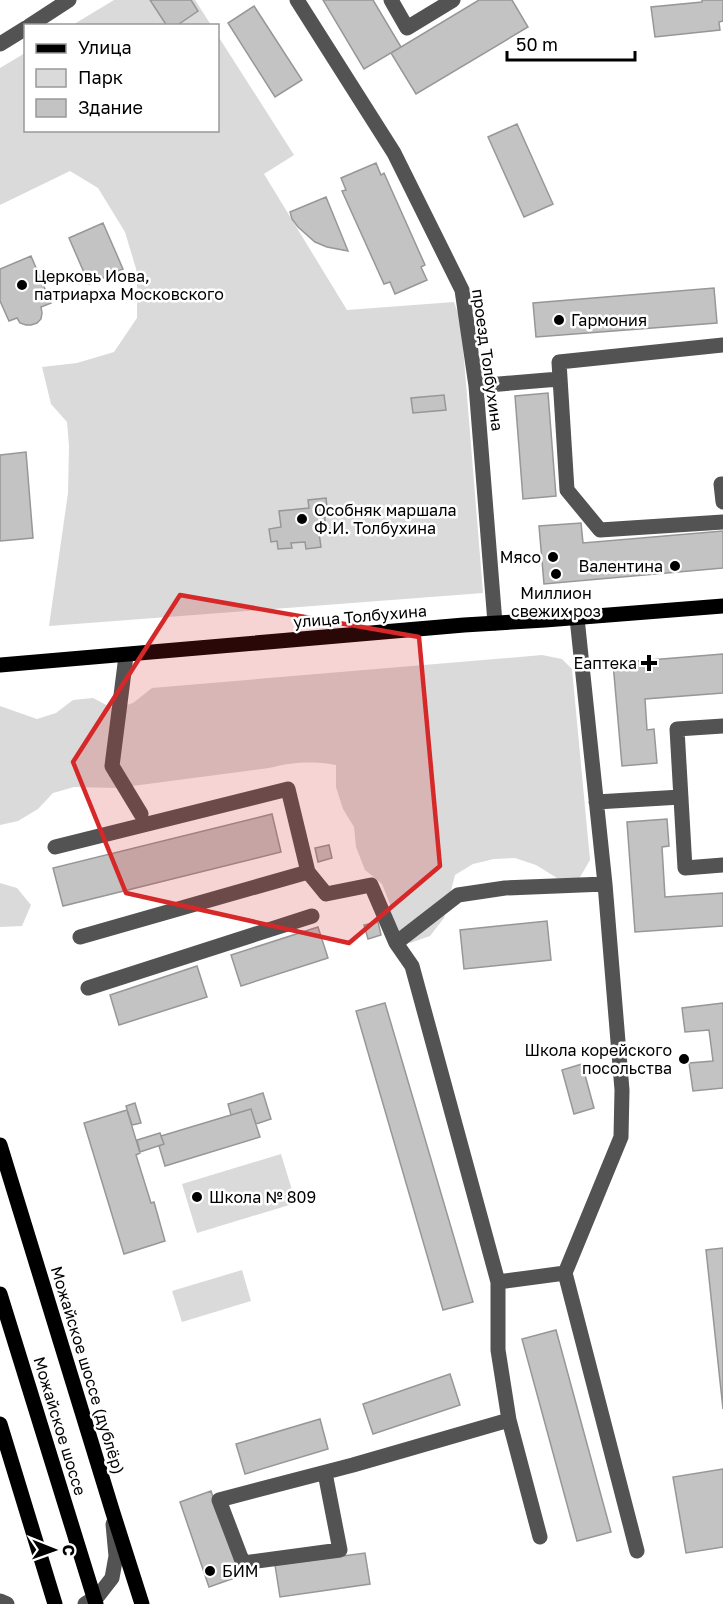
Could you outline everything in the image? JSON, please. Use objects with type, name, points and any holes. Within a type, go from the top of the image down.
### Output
[{"type":"main road","name":"улица Толбухина","points":[[0,666],[495,623],[723,606]]},
{"type":"main road","name":"Можайское шоссе (дублёр)","points":[[0,1145],[142,1604]]},
{"type":"main road","name":"Можайское шоссе","points":[[0,1294],[96,1604]]},
{"type":"main road","points":[[0,1424],[55,1604]]},
{"type":"street","points":[[32,24],[69,0]]},
{"type":"street","name":"проезд Толбухина","points":[[297,0],[394,153],[462,290],[476,386],[495,623]]},
{"type":"street","points":[[391,0],[407,28],[453,0]]},
{"type":"street","points":[[0,44],[24,29]]},
{"type":"street","points":[[723,345],[559,362],[567,490],[600,530],[723,522]]},
{"type":"street","points":[[476,386],[560,378]]},
{"type":"street","points":[[723,484],[721,484],[723,502]]},
{"type":"street","points":[[577,618],[605,884],[622,1090],[621,1137],[565,1273],[637,1551]]},
{"type":"street","points":[[126,656],[112,766],[141,814]]},
{"type":"street","points":[[723,726],[677,729],[685,868],[723,866]]},
{"type":"street","points":[[56,846],[288,789],[308,872],[326,894],[371,885],[396,943],[412,966],[498,1282],[498,1350],[509,1420],[540,1537]]},
{"type":"street","points":[[596,802],[681,797]]},
{"type":"street","points":[[80,937],[308,872]]},
{"type":"street","points":[[396,943],[458,895],[505,888],[605,884]]},
{"type":"street","points":[[88,988],[312,916]]},
{"type":"street","points":[[498,1282],[565,1273]]},
{"type":"street","points":[[325,1473],[340,1550],[243,1563],[219,1500],[325,1473],[509,1420]]},
{"type":"street","points":[[85,1604],[98,1596],[112,1578],[116,1556],[113,1513]]},
{"type":"street","points":[[0,1600],[8,1604]]},
{"type":"highlighted area","points":[[180,595],[419,637],[440,866],[349,943],[126,893],[73,762]]},
{"type":"green space","points":[[114,0],[195,0],[210,24],[74,24]]},
{"type":"green space","points":[[219,38],[294,155],[264,174],[347,310],[454,302],[461,322],[483,593],[49,626],[68,493],[69,446],[67,422],[51,404],[42,367],[77,363],[114,352],[137,318],[137,272],[125,232],[98,188],[70,171],[0,205],[0,68],[24,54],[24,132],[219,132]]},
{"type":"green space","points":[[542,655],[562,659],[572,669],[590,860],[579,879],[557,878],[536,865],[515,858],[494,859],[473,864],[455,875],[444,918],[430,936],[410,943],[389,926],[390,904],[382,884],[365,870],[356,847],[354,827],[343,809],[336,787],[336,765],[295,763],[117,788],[74,787],[53,793],[38,809],[18,821],[0,825],[0,706],[37,719],[56,713],[73,700],[93,698],[114,709],[133,703],[152,688]]},
{"type":"green space","points":[[0,883],[17,888],[31,905],[22,926],[0,927]]},
{"type":"green space","points":[[281,1154],[296,1203],[197,1233],[182,1184]]},
{"type":"green space","points":[[242,1270],[251,1301],[182,1322],[172,1291]]},
{"type":"building","points":[[150,0],[191,0],[198,11],[179,24],[166,24]]},
{"type":"building","points":[[323,0],[373,0],[401,47],[364,69]]},
{"type":"building","points":[[479,0],[512,0],[528,27],[416,94],[391,53]]},
{"type":"building","points":[[702,0],[723,0],[723,21],[719,22],[720,30],[655,37],[651,7],[702,2]]},
{"type":"building","points":[[254,6],[302,80],[275,97],[228,23]]},
{"type":"building","points":[[517,124],[553,204],[524,217],[488,137]]},
{"type":"building","points":[[376,163],[381,175],[384,173],[425,265],[421,267],[427,280],[395,294],[390,282],[384,284],[342,191],[346,190],[341,178]]},
{"type":"building","points":[[326,197],[348,251],[315,242],[292,219],[290,212]]},
{"type":"building","points":[[103,223],[123,269],[89,284],[69,238]]},
{"type":"building","name":"Церковь Иова, патриарха Московского","points":[[31,256],[51,303],[41,307],[41,319],[37,323],[26,325],[20,323],[17,318],[9,321],[0,301],[0,269]]},
{"type":"building","points":[[714,288],[717,323],[536,337],[533,303]]},
{"type":"building","points":[[548,393],[556,496],[523,499],[515,396]]},
{"type":"building","points":[[444,395],[446,410],[413,413],[411,398]]},
{"type":"building","points":[[26,452],[33,538],[0,541],[0,455]]},
{"type":"building","name":"Особняк маршала Ф.И. Толбухина","points":[[326,498],[327,507],[324,508],[326,533],[319,533],[321,547],[306,549],[305,542],[291,543],[292,548],[278,549],[277,541],[271,542],[269,529],[281,527],[279,511],[309,508],[308,500]]},
{"type":"building","points":[[581,523],[583,543],[723,531],[723,568],[544,584],[539,526]]},
{"type":"building","points":[[723,654],[723,693],[645,699],[647,730],[654,729],[657,763],[622,766],[613,663]]},
{"type":"building","points":[[272,814],[281,852],[63,906],[53,868]]},
{"type":"building","points":[[667,819],[669,846],[662,847],[665,897],[723,893],[723,926],[635,932],[627,822]]},
{"type":"building","points":[[329,845],[332,858],[318,862],[315,848]]},
{"type":"building","points":[[547,921],[551,960],[464,969],[460,930]]},
{"type":"building","points":[[378,922],[381,935],[368,939],[364,925]]},
{"type":"building","points":[[318,927],[328,958],[241,986],[231,955]]},
{"type":"building","points":[[197,966],[207,997],[119,1025],[110,995]]},
{"type":"building","points":[[385,1003],[473,1302],[443,1310],[356,1011]]},
{"type":"building","points":[[723,1003],[723,1088],[693,1091],[689,1063],[713,1061],[709,1030],[685,1032],[682,1008]]},
{"type":"building","points":[[582,1064],[594,1108],[574,1114],[562,1070]]},
{"type":"building","points":[[263,1093],[271,1119],[256,1124],[251,1109],[231,1115],[228,1104]]},
{"type":"building","points":[[135,1103],[141,1123],[132,1125],[126,1106]]},
{"type":"building","points":[[251,1109],[260,1137],[165,1166],[159,1146],[164,1144],[161,1136]]},
{"type":"building","points":[[127,1110],[140,1153],[136,1155],[151,1203],[154,1202],[165,1241],[124,1254],[84,1123]]},
{"type":"building","points":[[160,1133],[164,1144],[140,1152],[137,1140]]},
{"type":"building","points":[[723,1248],[723,1409],[706,1250]]},
{"type":"building","points":[[556,1330],[611,1532],[577,1541],[522,1339]]},
{"type":"building","points":[[450,1374],[460,1405],[373,1434],[363,1404]]},
{"type":"building","points":[[320,1419],[328,1449],[245,1474],[236,1444]]},
{"type":"building","points":[[723,1469],[723,1547],[686,1553],[673,1477]]},
{"type":"building","points":[[211,1491],[240,1576],[209,1587],[180,1502]]},
{"type":"building","points":[[365,1553],[370,1584],[280,1597],[275,1565]]},
{"type":"place","name":"Церковь Иова, патриарха Московского","points":[[22,285]]},
{"type":"place","name":"Гармония","points":[[559,320]]},
{"type":"place","name":"Особняк маршала Ф.И. Толбухина","points":[[302,519]]},
{"type":"place","name":"Мясо","points":[[553,557]]},
{"type":"place","name":"Валентина","points":[[675,566]]},
{"type":"place","name":"Миллион свежих роз","points":[[556,574]]},
{"type":"place","name":"Еаптека","points":[[649,663]]},
{"type":"place","name":"Школа корейского посольства","points":[[684,1059]]},
{"type":"place","name":"Школа № 809","points":[[197,1197]]},
{"type":"place","name":"БИМ","points":[[210,1571]]}]
